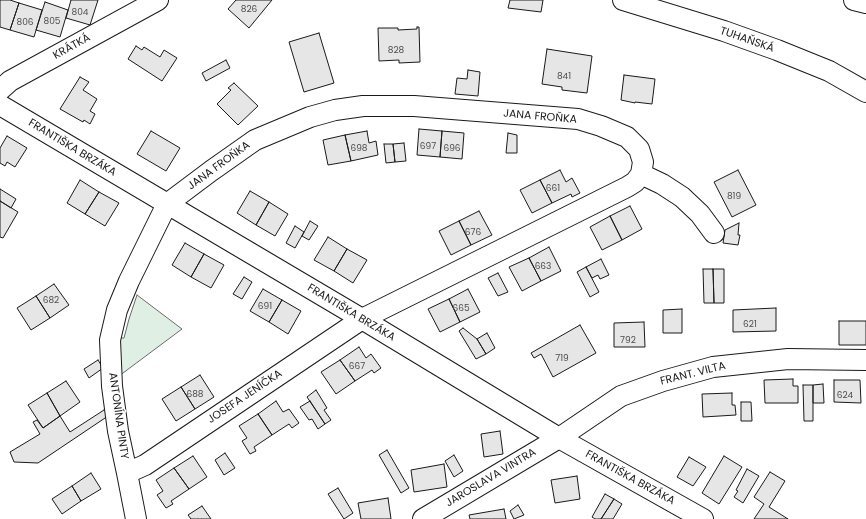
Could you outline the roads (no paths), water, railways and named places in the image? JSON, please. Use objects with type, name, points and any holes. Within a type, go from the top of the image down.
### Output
[{"type":"street","name":"TUHAŇSKÁ","points":[[623,0],[724,31],[778,50],[829,71],[866,92]]},
{"type":"street","points":[[854,0],[866,2]]},
{"type":"street","name":"KRÁTKÁ","points":[[0,90],[10,81],[149,2]]},
{"type":"street","name":"FRANTIŠKA BRZÁKA","points":[[0,105],[362,319],[559,438],[703,519]]},
{"type":"street","name":"JANA FROŇKA","points":[[167,204],[255,140],[310,117],[335,110],[363,106],[414,106],[578,120],[601,126],[627,137],[640,149],[643,162],[641,174]]},
{"type":"street","points":[[362,319],[628,187],[635,182],[641,174],[662,184],[682,197],[700,214],[714,233]]},
{"type":"street","name":"ANTONÍNA PINTY","points":[[136,519],[118,431],[112,386],[110,340],[117,310],[129,281],[167,204]]},
{"type":"street","name":"JOSEFA JENÍČKA","points":[[127,473],[145,465],[362,319]]},
{"type":"street","name":"FRANT. VILTA","points":[[559,438],[621,396],[663,381],[713,367],[788,359],[866,360]]},
{"type":"street","name":"JAROSLAVA VINTRA","points":[[423,519],[559,438]]}]
